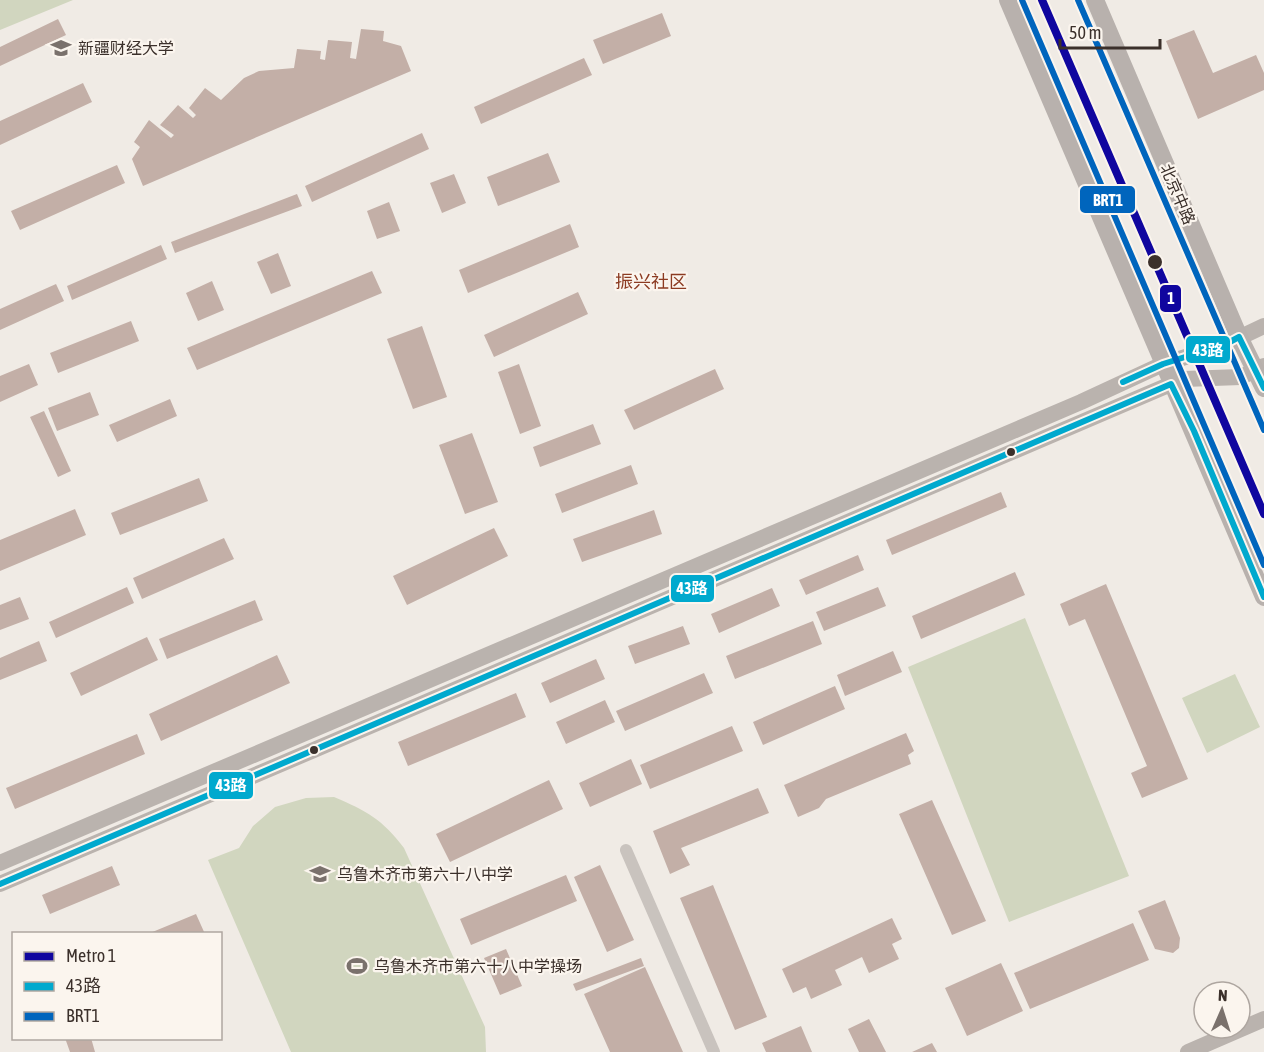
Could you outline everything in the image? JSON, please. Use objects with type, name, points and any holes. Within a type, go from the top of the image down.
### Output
[{"type":"main road","points":[[1008,0],[1178,382],[1194,431],[1264,597]]},
{"type":"main road","name":"北京中路","points":[[1095,0],[1233,340],[1264,388]]},
{"type":"main road","points":[[0,863],[1169,362],[1233,340],[1264,326]]},
{"type":"main road","points":[[0,884],[1178,382],[1254,371]]},
{"type":"main road","points":[[1188,1052],[1264,1019]]},
{"type":"street","points":[[626,850],[714,1052]]},
{"type":"lane","points":[[1022,0],[1169,362]]},
{"type":"lane","points":[[1078,0],[1233,340]]},
{"type":"lane","points":[[1254,371],[1264,430]]},
{"type":"lane","points":[[1178,382],[1264,565]]},
{"type":"green space","points":[[0,0],[73,0],[0,30]]},
{"type":"green space","points":[[1025,618],[1129,876],[1009,922],[908,667]]},
{"type":"green space","points":[[1235,674],[1260,727],[1207,753],[1182,698]]},
{"type":"green space","name":"乌鲁木齐市第六十八中学操场","points":[[334,797],[373,817],[404,848],[485,1027],[486,1052],[291,1052],[208,860],[239,848],[253,826],[275,807],[306,798]]},
{"type":"building","points":[[662,13],[671,36],[603,64],[593,40]]},
{"type":"building","points":[[58,19],[66,35],[0,66],[0,47]]},
{"type":"building","points":[[361,29],[384,31],[383,41],[401,46],[411,71],[143,186],[132,159],[140,147],[134,142],[149,120],[171,138],[174,135],[160,125],[178,105],[193,118],[196,115],[189,108],[205,88],[221,100],[244,78],[259,71],[294,68],[297,49],[321,51],[320,59],[325,60],[328,40],[352,42],[350,58],[356,59]]},
{"type":"building","points":[[1194,30],[1213,73],[1256,55],[1264,73],[1264,90],[1198,119],[1166,41]]},
{"type":"building","points":[[584,58],[592,75],[481,124],[474,107]]},
{"type":"building","points":[[83,83],[92,102],[0,145],[0,121]]},
{"type":"building","points":[[422,133],[429,149],[312,202],[305,186]]},
{"type":"building","points":[[548,153],[560,182],[498,206],[487,177]]},
{"type":"building","points":[[117,165],[125,183],[20,230],[11,211]]},
{"type":"building","points":[[454,174],[466,203],[442,213],[430,183]]},
{"type":"building","points":[[297,194],[302,206],[175,253],[171,242]]},
{"type":"building","points":[[389,202],[400,231],[377,239],[367,211]]},
{"type":"building","points":[[570,224],[579,247],[468,293],[459,270]]},
{"type":"building","points":[[161,245],[167,259],[72,300],[67,286]]},
{"type":"building","points":[[278,253],[291,286],[271,294],[257,262]]},
{"type":"building","points":[[372,271],[382,293],[197,370],[187,348]]},
{"type":"building","points":[[212,281],[224,310],[198,321],[186,293]]},
{"type":"building","points":[[56,284],[64,301],[0,330],[0,309]]},
{"type":"building","points":[[578,292],[588,314],[494,357],[484,335]]},
{"type":"building","points":[[131,321],[139,341],[58,373],[50,353]]},
{"type":"building","points":[[422,326],[447,397],[413,409],[387,339]]},
{"type":"building","points":[[29,364],[38,385],[0,402],[0,376]]},
{"type":"building","points":[[519,364],[541,426],[520,434],[498,372]]},
{"type":"building","points":[[715,369],[724,389],[634,430],[624,410]]},
{"type":"building","points":[[90,392],[99,415],[57,431],[48,408]]},
{"type":"building","points":[[170,399],[177,416],[117,442],[109,425]]},
{"type":"building","points":[[44,411],[71,471],[58,477],[30,417]]},
{"type":"building","points":[[593,424],[601,444],[540,467],[533,447]]},
{"type":"building","points":[[472,433],[498,502],[465,514],[439,445]]},
{"type":"building","points":[[631,465],[638,484],[562,513],[555,494]]},
{"type":"building","points":[[199,478],[208,501],[120,535],[111,513]]},
{"type":"building","points":[[1001,492],[1007,507],[892,555],[886,540]]},
{"type":"building","points":[[75,509],[86,535],[0,571],[0,540]]},
{"type":"building","points":[[654,510],[662,534],[582,562],[573,539]]},
{"type":"building","points":[[494,528],[508,556],[407,605],[393,576]]},
{"type":"building","points":[[224,538],[234,559],[142,599],[133,578]]},
{"type":"building","points":[[858,555],[864,570],[806,595],[799,580]]},
{"type":"building","points":[[1015,572],[1025,595],[921,639],[912,616]]},
{"type":"building","points":[[1106,584],[1188,779],[1142,798],[1131,773],[1147,766],[1085,619],[1069,626],[1060,604]]},
{"type":"building","points":[[127,587],[134,603],[56,638],[49,622]]},
{"type":"building","points":[[878,587],[886,606],[824,631],[816,612]]},
{"type":"building","points":[[772,588],[780,606],[719,633],[711,614]]},
{"type":"building","points":[[20,597],[29,619],[0,630],[0,605]]},
{"type":"building","points":[[255,600],[263,620],[167,659],[159,639]]},
{"type":"building","points":[[813,621],[822,644],[735,679],[726,656]]},
{"type":"building","points":[[683,626],[690,644],[635,664],[628,646]]},
{"type":"building","points":[[147,637],[158,660],[81,696],[70,673]]},
{"type":"building","points":[[39,641],[47,661],[0,680],[0,658]]},
{"type":"building","points":[[893,651],[902,672],[845,696],[837,675]]},
{"type":"building","points":[[277,655],[290,683],[161,741],[149,714]]},
{"type":"building","points":[[596,659],[605,679],[550,703],[541,683]]},
{"type":"building","points":[[704,673],[713,693],[625,731],[616,711]]},
{"type":"building","points":[[835,686],[845,709],[763,745],[753,722]]},
{"type":"building","points":[[516,693],[526,717],[408,766],[398,742]]},
{"type":"building","points":[[605,700],[615,722],[566,744],[556,722]]},
{"type":"building","points":[[732,726],[743,751],[650,789],[640,765]]},
{"type":"building","points":[[906,733],[914,751],[908,755],[911,764],[826,799],[819,808],[798,817],[784,785]]},
{"type":"building","points":[[137,734],[145,754],[15,809],[6,788]]},
{"type":"building","points":[[631,759],[642,784],[590,807],[579,783]]},
{"type":"building","points":[[549,780],[563,809],[450,862],[436,834]]},
{"type":"building","points":[[758,788],[769,813],[681,848],[690,865],[670,874],[653,831]]},
{"type":"building","points":[[932,800],[986,921],[952,935],[899,814]]},
{"type":"building","points":[[600,865],[634,940],[607,952],[574,877]]},
{"type":"building","points":[[112,866],[120,885],[50,914],[42,895]]},
{"type":"building","points":[[566,875],[577,901],[471,945],[460,919]]},
{"type":"building","points":[[713,885],[767,1017],[735,1030],[680,898]]},
{"type":"building","points":[[1165,900],[1180,938],[1179,948],[1173,953],[1155,949],[1138,911]]},
{"type":"building","points":[[196,914],[204,932],[152,932]]},
{"type":"building","points":[[892,918],[902,939],[892,944],[899,959],[869,973],[862,957],[835,970],[842,985],[811,999],[806,987],[793,993],[782,969]]},
{"type":"building","points":[[1133,923],[1149,960],[1030,1009],[1014,973]]},
{"type":"building","points":[[506,949],[522,986],[500,995],[484,958]]},
{"type":"building","points":[[641,958],[644,966],[576,991],[573,984]]},
{"type":"building","points":[[1001,963],[1023,1011],[967,1036],[945,988]]},
{"type":"building","points":[[645,967],[683,1052],[610,1052],[584,994]]},
{"type":"building","points":[[869,1019],[886,1052],[859,1052],[848,1029]]},
{"type":"building","points":[[801,1026],[812,1052],[766,1052],[762,1043]]},
{"type":"building","points":[[66,1040],[92,1040],[95,1052],[70,1052]]},
{"type":"building","points":[[932,1043],[937,1052],[912,1052]]},
{"type":"metro line","name":"1","points":[[1042,0],[1264,514]]},
{"type":"transit line","name":"BRT1","points":[[1022,0],[1264,565]]},
{"type":"transit line","name":"BRT1","points":[[1078,0],[1264,430]]},
{"type":"transit line","name":"43路","points":[[1123,382],[1163,364],[1226,344],[1239,337],[1264,388]]},
{"type":"transit line","name":"43路","points":[[0,884],[1171,384],[1194,431],[1264,597]]},
{"type":"place","name":"新疆财经大学","points":[[61,48]]},
{"type":"place","name":"乌鲁木齐市第六十八中学","points":[[320,874]]},
{"type":"place","name":"乌鲁木齐市第六十八中学操场","points":[[357,966]]},
{"type":"district","name":"振兴社区","points":[[651,282]]}]
